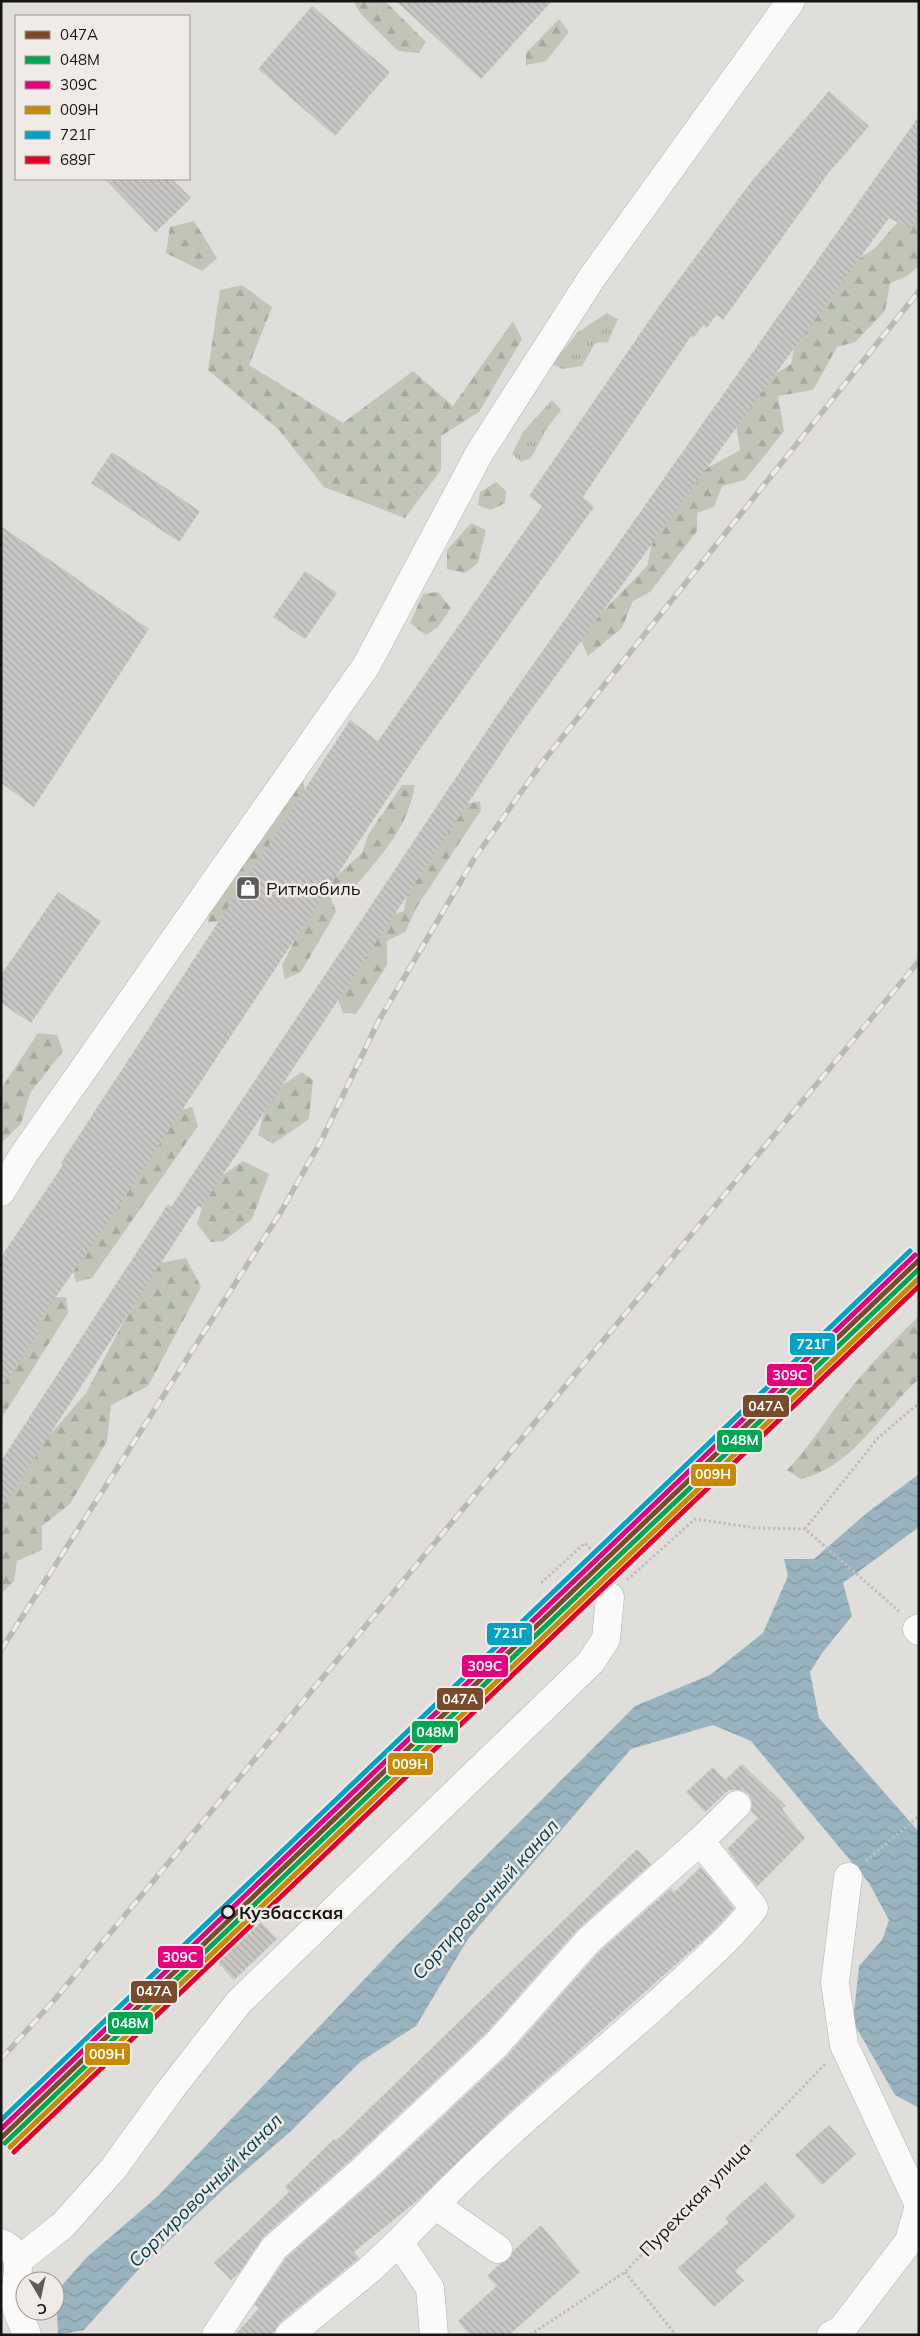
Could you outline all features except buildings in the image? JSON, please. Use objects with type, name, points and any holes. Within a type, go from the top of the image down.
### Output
[{"type":"street","points":[[1,1192],[30,1146],[366,666],[480,452],[594,276],[791,1]]},
{"type":"street","points":[[28,2335],[15,2303],[10,2251],[64,2225],[113,2169],[171,2089],[239,2002],[591,1662],[606,1639],[617,1591]]},
{"type":"street","points":[[216,2335],[274,2248],[364,2169],[496,2045],[589,1940],[700,1841],[737,1805]]},
{"type":"street","points":[[289,2335],[369,2270],[399,2242],[475,2163],[736,1932],[754,1908],[700,1841]]},
{"type":"street","points":[[840,2333],[909,2241],[919,2205],[844,2045],[835,1982],[848,1877]]},
{"type":"street","points":[[435,2205],[498,2249]]},
{"type":"street","points":[[399,2242],[430,2288],[434,2335]]},
{"type":"path","points":[[805,1529],[878,1438],[919,1403]]},
{"type":"path","points":[[568,1612],[582,1600],[595,1611],[695,1519],[756,1528],[805,1529],[892,1605]]},
{"type":"path","points":[[541,1583],[585,1543],[617,1591]]},
{"type":"path","points":[[848,1877],[919,1816]]},
{"type":"path","name":"Пурехская улица","points":[[530,2335],[625,2272],[844,2045]]},
{"type":"path","points":[[625,2272],[676,2335]]},
{"type":"green space","points":[[353,1],[385,1],[426,42],[419,53],[398,51],[361,14]]},
{"type":"green space","points":[[559,19],[569,32],[546,61],[526,65],[526,53]]},
{"type":"green space","points":[[919,206],[919,266],[907,276],[890,283],[885,311],[855,342],[837,347],[813,390],[778,396],[784,431],[745,480],[722,486],[714,507],[697,513],[697,531],[650,592],[633,601],[622,628],[588,656],[579,636],[647,566],[655,531],[698,473],[740,450],[735,418],[753,387],[791,364],[798,330],[842,269],[874,249],[911,207]]},
{"type":"green space","points":[[194,221],[217,258],[202,271],[166,253],[170,227]]},
{"type":"green space","points":[[242,285],[272,307],[249,365],[343,423],[413,371],[453,406],[513,321],[522,339],[479,412],[441,436],[441,470],[405,518],[324,487],[279,430],[208,370],[220,290]]},
{"type":"green space","points":[[607,313],[618,319],[608,342],[595,343],[582,366],[562,369],[552,364],[577,333]]},
{"type":"green space","points":[[552,400],[561,410],[547,428],[531,458],[521,462],[512,454],[523,432]]},
{"type":"green space","points":[[496,482],[506,491],[505,503],[491,510],[478,505],[480,492]]},
{"type":"green space","points":[[471,523],[486,530],[478,563],[465,573],[447,569],[447,550]]},
{"type":"green space","points":[[438,592],[451,608],[437,628],[426,635],[410,623],[423,594]]},
{"type":"green space","points":[[303,778],[307,804],[226,921],[208,922],[210,908]]},
{"type":"green space","points":[[402,785],[415,785],[406,815],[392,841],[353,889],[329,892],[336,912],[301,972],[285,979],[282,965],[320,891],[362,853],[368,835]]},
{"type":"green space","points":[[480,801],[481,810],[418,905],[405,932],[387,941],[387,965],[356,1014],[343,1013],[333,987],[386,917],[404,911],[411,872],[457,806]]},
{"type":"green space","points":[[38,1033],[57,1035],[63,1051],[30,1093],[21,1124],[1,1143],[1,1089]]},
{"type":"green space","points":[[302,1072],[313,1080],[309,1119],[273,1144],[258,1135],[269,1094]]},
{"type":"green space","points":[[192,1107],[198,1126],[92,1278],[76,1282],[72,1268],[174,1112]]},
{"type":"green space","points":[[243,1161],[269,1174],[252,1219],[224,1241],[211,1242],[197,1224],[210,1184]]},
{"type":"green space","points":[[186,1258],[201,1287],[148,1386],[111,1405],[107,1441],[70,1504],[42,1526],[42,1550],[17,1561],[14,1581],[1,1594],[1,1509],[14,1476],[86,1393],[154,1264]]},
{"type":"green space","points":[[50,1297],[66,1297],[68,1313],[1,1419],[1,1377]]},
{"type":"green space","points":[[919,1316],[919,1379],[865,1437],[836,1463],[819,1473],[800,1479],[787,1470],[861,1376]]},
{"type":"water","name":"Сортировочный канал","points":[[919,1474],[919,1527],[843,1583],[852,1616],[822,1653],[810,1672],[819,1718],[919,1832],[919,2108],[895,2095],[853,2022],[859,1966],[882,1940],[889,1920],[869,1883],[751,1741],[713,1725],[631,1749],[468,1939],[416,2026],[360,2062],[290,2132],[226,2187],[137,2271],[84,2330],[58,2335],[57,2321],[65,2321],[65,2282],[87,2257],[158,2196],[395,1947],[635,1706],[710,1675],[763,1633],[788,1576],[784,1559],[814,1559],[868,1512]]},
{"type":"railway","points":[[1,1650],[282,1210],[323,1137],[378,1022],[474,859],[541,764],[919,291]]},
{"type":"railway","points":[[1,2059],[56,1998],[919,961]]},
{"type":"transit line","name":"721Г","points":[[1,2120],[910,1251]]},
{"type":"transit line","name":"309С","points":[[1,2129],[915,1255]]},
{"type":"transit line","name":"047А","points":[[1,2138],[919,1260]]},
{"type":"transit line","name":"048М","points":[[5,2143],[919,1269]]},
{"type":"transit line","name":"009Н","points":[[10,2147],[919,1278]]},
{"type":"transit line","name":"689Г","points":[[14,2152],[919,1286]]},
{"type":"place","name":"Ритмобиль","points":[[248,888]]},
{"type":"place","name":"Кузбасская","points":[[228,1912]]}]
